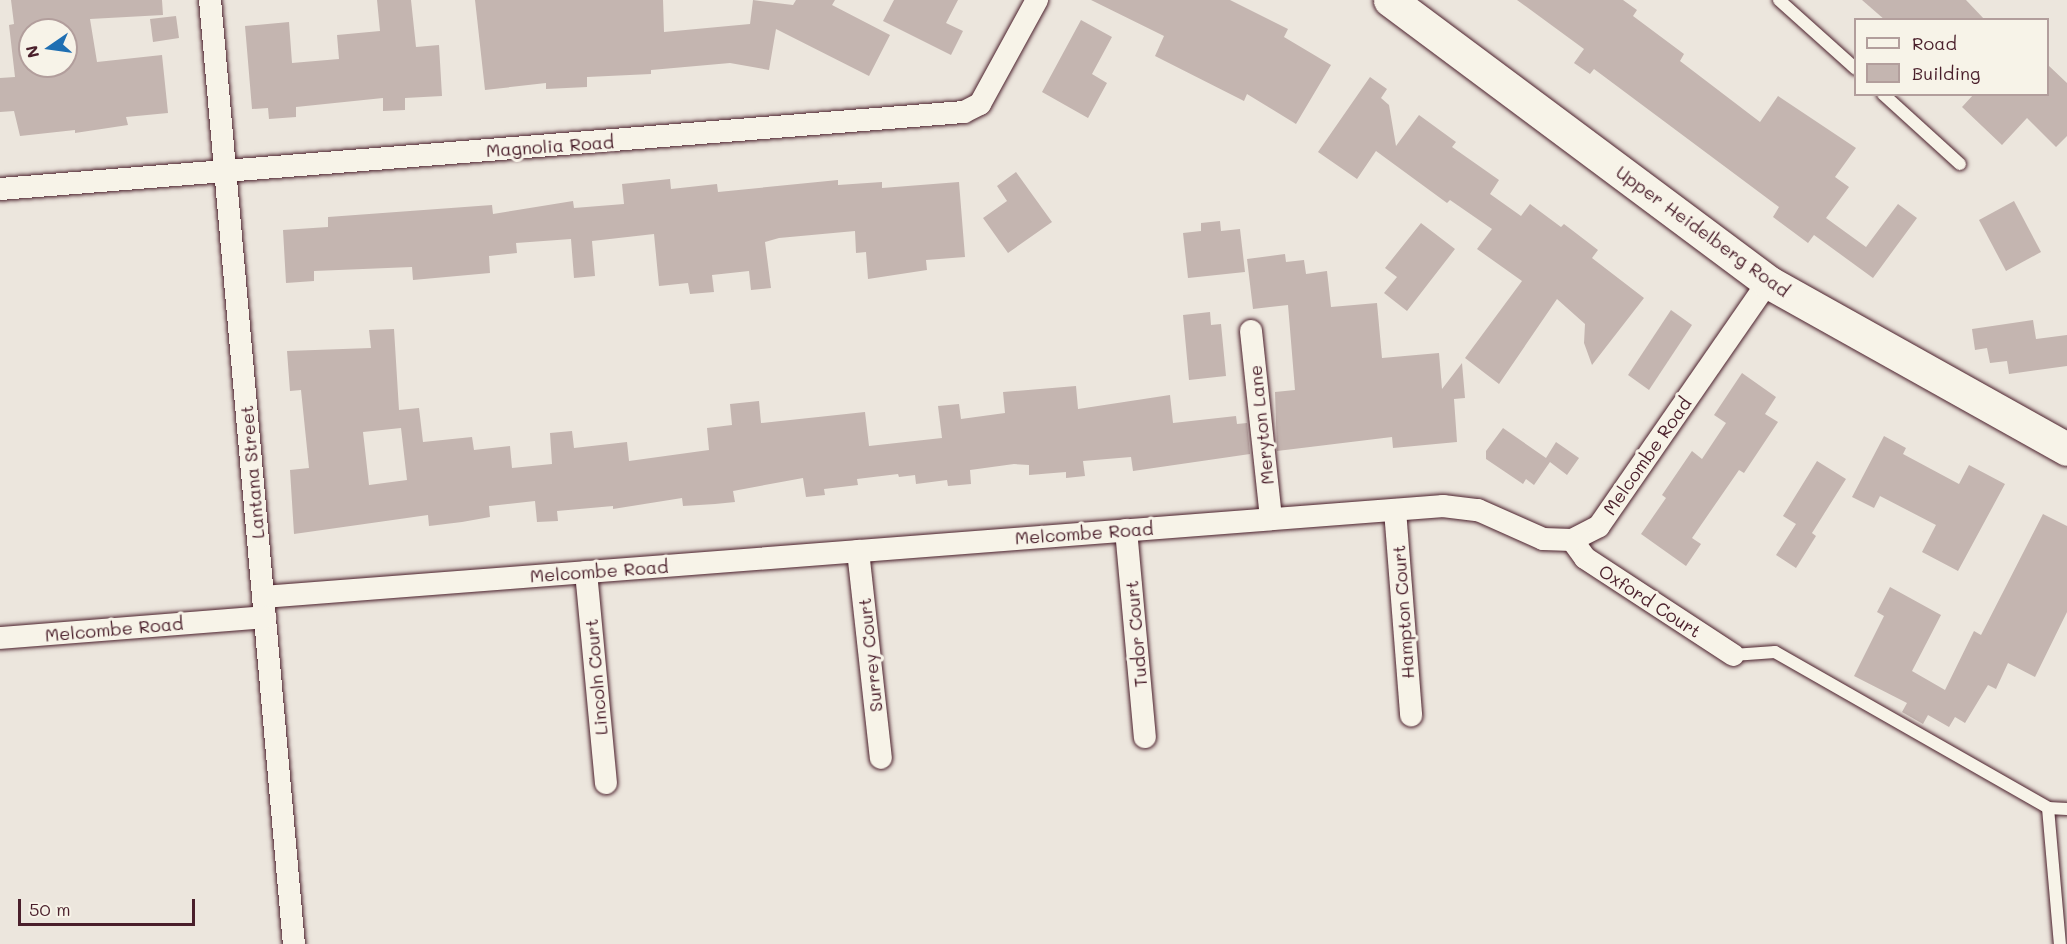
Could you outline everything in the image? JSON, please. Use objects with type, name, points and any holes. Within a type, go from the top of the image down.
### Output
[{"type":"main road","name":"Upper Heidelberg Road","points":[[1390,0],[1768,282],[2067,449]]},
{"type":"street","name":"Lantana Street","points":[[210,0],[294,944]]},
{"type":"street","name":"Magnolia Road","points":[[0,189],[964,112],[980,104],[1037,0]]},
{"type":"street","name":"Melcombe Road","points":[[0,638],[586,572],[1395,510],[1460,506],[1478,510],[1543,539],[1572,540],[1599,526],[1768,282]]},
{"type":"street","name":"Meryton Lane","points":[[1251,331],[1271,519]]},
{"type":"street","name":"Hampton Court","points":[[1395,510],[1411,715]]},
{"type":"street","name":"Tudor Court","points":[[1126,530],[1145,737]]},
{"type":"street","name":"Oxford Court","points":[[1572,540],[1585,558],[1733,656]]},
{"type":"street","name":"Surrey Court","points":[[858,551],[881,758]]},
{"type":"street","name":"Lincoln Court","points":[[586,572],[606,783]]},
{"type":"lane","points":[[1779,0],[1854,67]]},
{"type":"lane","points":[[1885,96],[1960,164]]},
{"type":"lane","points":[[1733,656],[1775,652],[2048,808],[2067,809]]},
{"type":"lane","points":[[2048,808],[2060,944]]},
{"type":"building","points":[[11,0],[162,0],[163,15],[90,19],[97,62],[162,55],[168,113],[126,117],[128,125],[75,133],[75,130],[20,136],[14,111],[0,112],[0,78],[15,77],[9,25],[14,24]]},
{"type":"building","points":[[377,0],[411,0],[416,47],[439,45],[442,96],[405,98],[405,110],[383,111],[383,98],[296,107],[296,117],[269,119],[268,108],[252,109],[245,26],[289,22],[292,63],[339,59],[337,35],[380,31]]},
{"type":"building","points":[[475,0],[663,0],[664,32],[750,24],[753,0],[793,5],[796,0],[835,0],[832,5],[890,35],[869,76],[776,29],[769,70],[730,63],[651,70],[651,74],[587,77],[587,87],[546,89],[546,83],[485,90]]},
{"type":"building","points":[[894,0],[958,0],[946,23],[963,31],[951,55],[883,21]]},
{"type":"building","points":[[1091,0],[1230,0],[1288,29],[1284,37],[1331,65],[1296,124],[1247,94],[1244,101],[1155,56],[1164,36]]},
{"type":"building","points":[[1517,0],[1623,0],[1637,10],[1633,16],[1684,54],[1680,61],[1760,122],[1778,96],[1856,148],[1835,177],[1849,187],[1826,218],[1866,247],[1898,204],[1917,218],[1873,278],[1814,235],[1808,243],[1773,217],[1779,207],[1594,69],[1590,74],[1574,63],[1584,49]]},
{"type":"building","points":[[1862,0],[1966,0],[1983,18],[1883,18]]},
{"type":"building","points":[[176,16],[179,38],[153,42],[150,19]]},
{"type":"building","points":[[1081,20],[1112,37],[1092,74],[1107,83],[1088,118],[1042,92]]},
{"type":"building","points":[[2049,66],[2067,83],[2067,136],[2056,147],[2027,118],[2002,145],[1962,107],[1972,96],[2049,96]]},
{"type":"building","points":[[1370,77],[1387,89],[1381,98],[1389,105],[1396,146],[1419,115],[1456,142],[1452,147],[1499,180],[1490,194],[1521,216],[1530,204],[1561,227],[1564,224],[1598,250],[1592,258],[1644,298],[1592,365],[1584,343],[1585,324],[1557,299],[1499,384],[1465,358],[1522,281],[1477,249],[1492,229],[1450,200],[1447,203],[1376,151],[1357,179],[1318,152]]},
{"type":"building","points":[[1016,172],[1052,222],[1008,253],[983,218],[1007,201],[997,186]]},
{"type":"building","points":[[670,179],[671,189],[717,184],[718,192],[838,180],[838,185],[882,182],[882,188],[959,182],[965,257],[926,260],[927,270],[868,279],[866,252],[856,253],[855,231],[779,238],[765,242],[771,288],[751,290],[749,271],[712,275],[714,292],[690,294],[688,283],[659,286],[654,234],[592,241],[595,276],[574,278],[571,239],[516,243],[517,253],[489,256],[490,273],[413,280],[412,267],[314,271],[314,281],[286,283],[283,230],[328,227],[328,217],[492,205],[493,214],[573,201],[574,208],[624,204],[622,184]]},
{"type":"building","points":[[2014,201],[2041,252],[2006,271],[1979,220]]},
{"type":"building","points":[[1220,221],[1221,231],[1240,229],[1245,272],[1188,278],[1183,233],[1201,231],[1201,223]]},
{"type":"building","points":[[1421,223],[1455,249],[1407,311],[1384,293],[1397,277],[1385,268]]},
{"type":"building","points":[[1285,254],[1286,262],[1304,260],[1306,274],[1327,271],[1331,307],[1377,303],[1382,358],[1439,353],[1442,389],[1462,363],[1465,398],[1454,399],[1457,442],[1393,448],[1392,437],[1277,451],[1275,392],[1295,390],[1288,305],[1253,309],[1247,259]]},
{"type":"building","points":[[1671,310],[1692,325],[1649,390],[1628,375]]},
{"type":"building","points":[[1210,312],[1211,325],[1221,324],[1226,376],[1189,380],[1183,315]]},
{"type":"building","points":[[2033,320],[2036,339],[2067,335],[2067,366],[2009,374],[2007,361],[1990,363],[1987,348],[1975,350],[1972,329]]},
{"type":"building","points":[[394,329],[399,410],[419,408],[423,442],[472,437],[474,450],[510,446],[512,468],[552,464],[550,433],[572,431],[574,448],[627,442],[629,461],[709,450],[707,428],[732,425],[730,404],[759,401],[761,423],[865,412],[869,446],[942,438],[938,406],[959,404],[961,419],[1005,413],[1003,392],[1076,386],[1078,409],[1170,395],[1173,423],[1236,416],[1237,424],[1247,423],[1250,454],[1133,471],[1131,457],[1083,461],[1085,476],[1066,478],[1066,472],[1029,475],[1029,465],[1014,464],[970,470],[971,484],[948,486],[947,480],[916,484],[915,475],[899,477],[898,474],[857,479],[858,485],[824,489],[825,495],[806,497],[803,478],[733,491],[735,502],[683,506],[682,498],[613,509],[613,506],[557,511],[558,521],[537,522],[535,501],[489,506],[490,517],[462,522],[429,526],[428,515],[294,534],[290,470],[309,468],[301,390],[290,391],[287,351],[371,348],[369,330]],"holes":[[[401,428],[407,480],[369,485],[363,432]]]},
{"type":"building","points":[[1742,373],[1776,397],[1765,414],[1778,422],[1744,473],[1739,470],[1692,538],[1701,544],[1686,566],[1641,534],[1666,498],[1662,495],[1692,451],[1702,459],[1726,423],[1714,415]]},
{"type":"building","points":[[1503,428],[1546,458],[1556,442],[1579,458],[1567,475],[1550,462],[1534,485],[1526,479],[1523,484],[1486,459],[1486,451]]},
{"type":"building","points":[[1884,436],[1906,448],[1903,454],[1959,484],[1969,465],[2005,484],[1958,571],[1922,552],[1936,525],[1880,496],[1874,508],[1852,497]]},
{"type":"building","points":[[1817,461],[1846,479],[1812,533],[1816,536],[1796,568],[1776,555],[1796,524],[1783,516]]},
{"type":"building","points":[[2043,514],[2067,526],[2067,612],[2035,677],[2008,663],[1996,689],[1988,685],[1965,723],[1955,717],[1949,727],[1928,715],[1923,724],[1902,712],[1907,703],[1854,676],[1884,616],[1877,612],[1890,587],[1941,615],[1912,671],[1945,690],[1974,631],[1981,635]]}]
